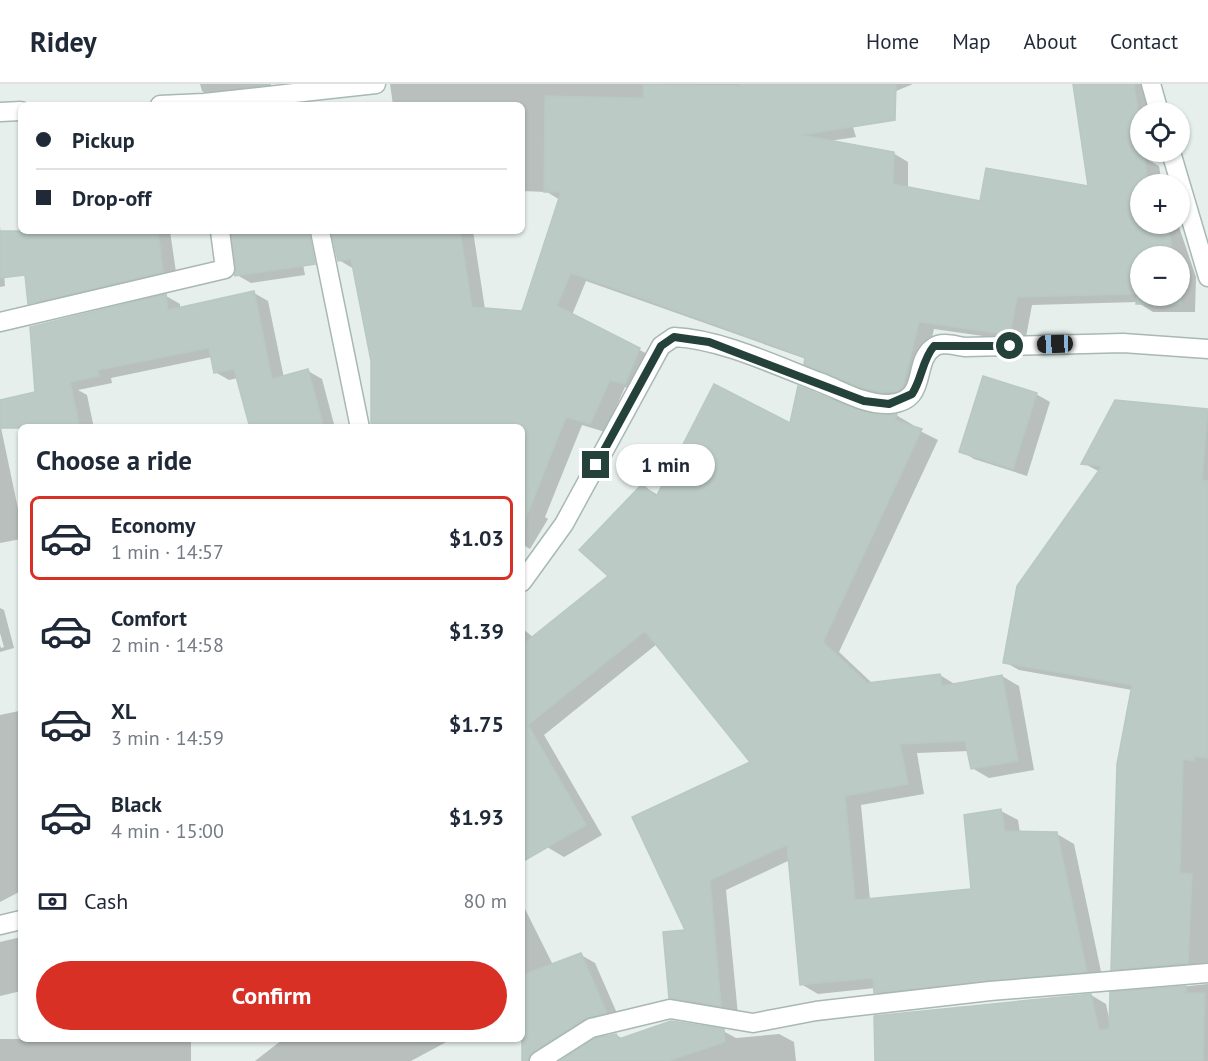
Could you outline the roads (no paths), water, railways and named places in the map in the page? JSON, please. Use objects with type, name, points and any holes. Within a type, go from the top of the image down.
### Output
[{"type":"street","points":[[221,102],[376,84]]},
{"type":"street","points":[[1150,84],[1156,102]]},
{"type":"street","points":[[0,112],[18,111]]},
{"type":"street","points":[[1174,162],[1208,277]]},
{"type":"street","points":[[0,322],[225,269],[220,234]]},
{"type":"street","points":[[321,234],[359,424]]},
{"type":"street","points":[[525,578],[564,524],[661,346],[674,337],[709,342],[864,401],[889,404],[912,394],[921,376],[925,358],[934,346],[943,344],[965,347],[1123,343],[1208,349]]},
{"type":"street","points":[[0,925],[18,921]]},
{"type":"street","points":[[539,1061],[591,1028],[670,1009],[753,1023],[816,1011],[990,991],[1208,973]]}]
